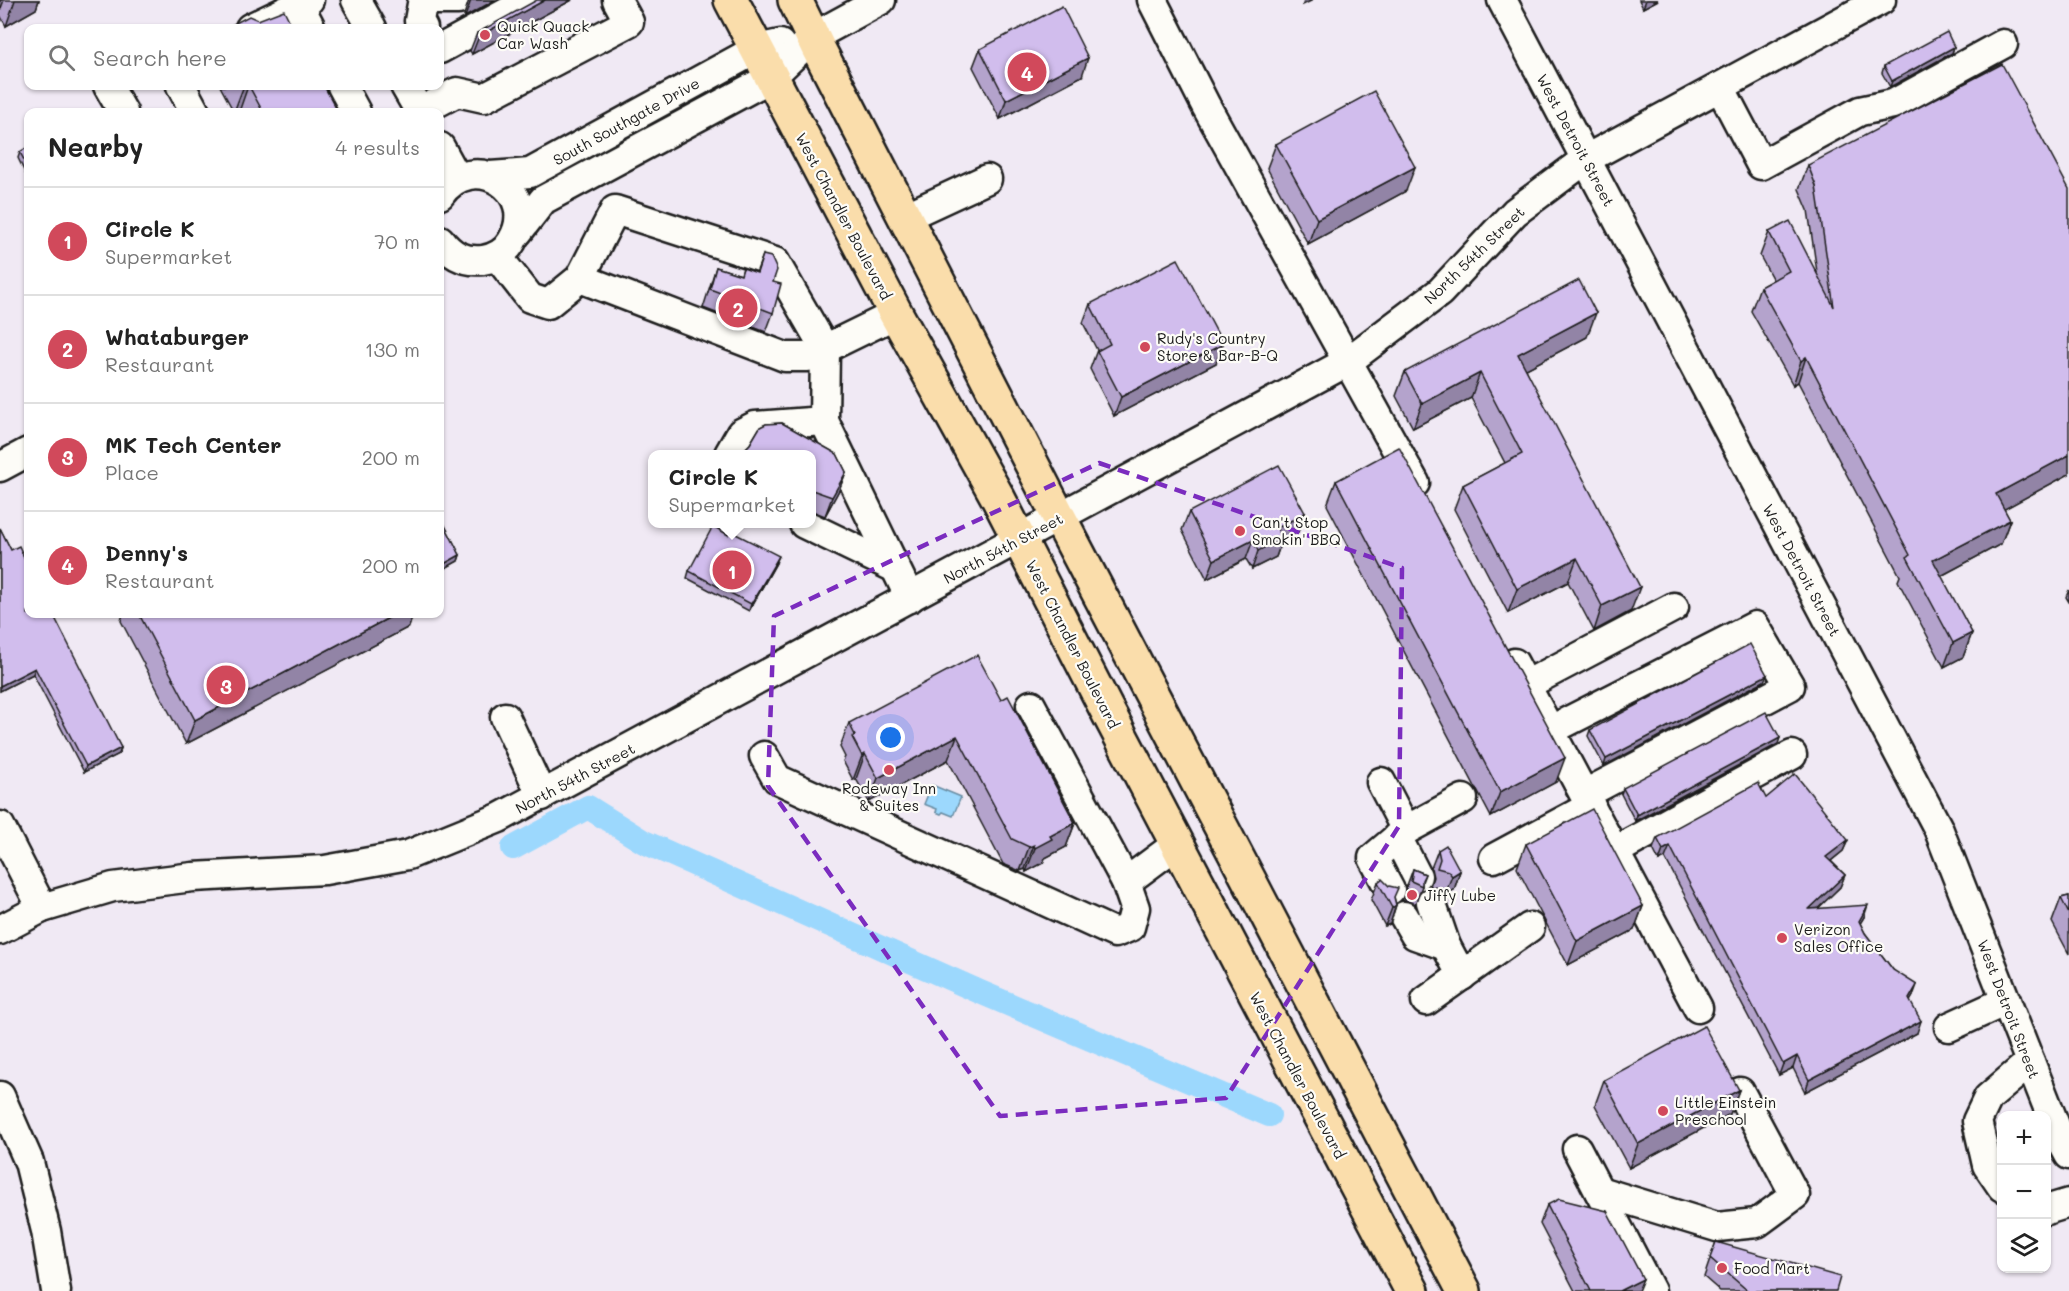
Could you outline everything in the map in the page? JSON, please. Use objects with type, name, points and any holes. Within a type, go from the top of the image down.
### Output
[{"type":"main road","name":"West Chandler Boulevard","points":[[731,0],[896,314],[1020,540],[1412,1291]]},
{"type":"main road","points":[[795,0],[1059,517],[1464,1291]]},
{"type":"main road","points":[[1233,951],[1277,981],[1310,1042],[1322,1051],[1343,1059]]},
{"type":"street","points":[[356,0],[370,24]]},
{"type":"street","points":[[421,24],[419,21],[422,4],[428,0],[458,0]]},
{"type":"street","points":[[444,47],[530,0]]},
{"type":"street","points":[[764,64],[881,0]]},
{"type":"street","points":[[1152,0],[1206,106],[1430,510]]},
{"type":"street","name":"West Detroit Street","points":[[1502,0],[1938,828],[2060,1138],[2069,1155]]},
{"type":"street","name":"North 54th Street","points":[[0,930],[42,908],[113,887],[193,877],[324,870],[408,855],[499,818],[1020,540],[1347,362],[1440,292],[1515,212],[1586,159],[1881,0]]},
{"type":"street","points":[[263,24],[307,11]]},
{"type":"street","points":[[427,108],[457,92],[484,98],[623,11]]},
{"type":"street","points":[[1720,87],[1761,165],[1860,111],[1893,104],[2003,44]]},
{"type":"street","name":"South Southgate Drive","points":[[448,186],[470,174],[490,176],[530,173],[764,64]]},
{"type":"street","name":"South Southgate Drive","points":[[497,256],[509,247],[543,200],[764,64]]},
{"type":"street","points":[[444,68],[457,92]]},
{"type":"street","points":[[110,90],[121,108]]},
{"type":"street","points":[[183,90],[193,108]]},
{"type":"street","points":[[344,90],[354,108]]},
{"type":"street","points":[[407,90],[417,108]]},
{"type":"street","points":[[444,166],[448,186]]},
{"type":"street","points":[[490,176],[507,186],[515,198],[520,215],[518,232]]},
{"type":"street","points":[[905,217],[987,179]]},
{"type":"street","points":[[444,246],[460,258],[472,261],[497,256],[530,298],[548,304],[580,278],[615,210],[775,262],[825,349],[824,422],[910,598]]},
{"type":"street","points":[[580,278],[785,357],[808,357],[896,314]]},
{"type":"street","points":[[731,450],[741,433],[755,426],[824,422]]},
{"type":"street","points":[[0,467],[24,454]]},
{"type":"street","points":[[812,528],[895,568]]},
{"type":"street","points":[[1526,685],[1674,607]]},
{"type":"street","points":[[1494,858],[1588,800],[1790,686],[1755,626],[1551,730]]},
{"type":"street","points":[[1503,644],[1698,1008]]},
{"type":"street","points":[[764,756],[777,779],[1115,933],[1130,927],[1134,908],[1126,882],[1032,705]]},
{"type":"street","points":[[504,717],[542,796]]},
{"type":"street","points":[[1615,851],[1792,755]]},
{"type":"street","points":[[1381,782],[1396,838],[1404,883]]},
{"type":"street","points":[[1396,838],[1463,799]]},
{"type":"street","points":[[0,826],[42,908]]},
{"type":"street","points":[[1126,882],[1177,844]]},
{"type":"street","points":[[1418,909],[1446,946],[1462,976]]},
{"type":"street","points":[[1426,1001],[1530,927]]},
{"type":"street","points":[[1949,1027],[2006,1001]]},
{"type":"street","points":[[1997,1181],[1987,1165],[1977,1120],[1988,1098],[2030,1062]]},
{"type":"street","points":[[1599,1191],[1718,1227],[1757,1224],[1795,1195],[1740,1092]]},
{"type":"street","points":[[0,1096],[29,1162],[46,1231],[56,1291]]},
{"type":"street","points":[[1577,1149],[1651,1291]]},
{"type":"street","points":[[2051,1208],[2069,1203]]},
{"type":"highlighted area","points":[[1099,463],[1402,568],[1399,826],[1226,1098],[1000,1116],[768,786],[774,616]]},
{"type":"water","points":[[932,785],[961,797],[953,816],[936,812],[937,809],[924,804]]},
{"type":"building","points":[[537,0],[545,0],[479,36],[477,33]]},
{"type":"building","points":[[1062,6],[1088,58],[1006,100],[980,49]]},
{"type":"building","points":[[284,10],[291,24],[234,24],[249,16],[258,20]]},
{"type":"building","points":[[1947,32],[1954,47],[1892,81],[1884,66]]},
{"type":"building","points":[[2002,64],[2069,189],[2069,455],[1996,494],[2010,520],[1933,560],[1972,633],[1953,643],[1907,557],[1910,555],[1806,357],[1801,361],[1760,287],[1789,271],[1769,232],[1790,221],[1834,307],[1816,186],[1808,165]]},
{"type":"building","points":[[251,90],[326,90],[336,108],[261,108]]},
{"type":"building","points":[[1374,91],[1415,167],[1317,219],[1276,144]]},
{"type":"building","points":[[763,255],[771,257],[777,270],[773,282],[781,284],[773,313],[710,289],[716,267],[741,275],[743,268],[757,273]]},
{"type":"building","points":[[1178,259],[1223,344],[1121,397],[1097,351],[1110,344],[1090,304]]},
{"type":"building","points":[[1579,280],[1596,313],[1518,354],[1640,587],[1602,606],[1577,558],[1517,589],[1463,485],[1522,454],[1480,373],[1422,404],[1405,372]]},
{"type":"building","points":[[782,423],[837,454],[846,472],[832,497],[816,491],[816,450],[744,450],[760,427],[766,424]]},
{"type":"building","points":[[1399,447],[1565,758],[1500,792],[1336,481]]},
{"type":"building","name":"Can't Stop Smokin' BBQ","points":[[1279,465],[1305,513],[1277,528],[1282,538],[1258,551],[1253,540],[1214,560],[1189,512]]},
{"type":"building","points":[[444,524],[460,555],[444,564]]},
{"type":"building","points":[[0,528],[11,550],[19,546],[24,557],[24,618],[55,618],[121,748],[86,766],[35,668],[0,686]]},
{"type":"building","points":[[712,528],[728,535],[730,531],[779,556],[751,604],[689,571]]},
{"type":"building","points":[[141,618],[388,618],[195,720]]},
{"type":"building","points":[[1750,644],[1767,675],[1606,759],[1590,730]]},
{"type":"building","name":"Rodeway Inn & Suites","points":[[977,655],[1001,700],[1008,696],[1075,823],[1050,836],[1052,839],[1035,848],[1034,845],[1029,847],[1012,839],[957,736],[878,778],[865,754],[862,756],[852,737],[855,735],[849,723]]},
{"type":"building","points":[[1766,712],[1780,738],[1637,815],[1623,788]]},
{"type":"building","name":"Verizon Sales Office","points":[[1795,774],[1848,840],[1826,857],[1845,875],[1809,909],[1868,905],[1859,921],[1865,933],[1893,970],[1917,985],[1909,999],[1921,1021],[1809,1080],[1797,1056],[1783,1064],[1670,846],[1663,850],[1657,838],[1758,783],[1766,798]]},
{"type":"building","points":[[1592,809],[1643,906],[1577,941],[1526,844]]},
{"type":"building","points":[[1446,845],[1460,871],[1452,876],[1448,871],[1437,868],[1440,859],[1438,850]]},
{"type":"building","points":[[1413,869],[1425,874],[1422,886],[1411,881]]},
{"type":"building","points":[[1382,879],[1389,886],[1398,888],[1394,897],[1396,905],[1392,908],[1378,882]]},
{"type":"building","points":[[2069,896],[2069,914],[2061,898]]},
{"type":"building","points":[[1704,1026],[1739,1090],[1638,1144],[1604,1080]]},
{"type":"building","points":[[1559,1199],[1607,1211],[1643,1279],[1619,1291],[1591,1291],[1547,1205]]},
{"type":"building","points":[[1716,1242],[1840,1277],[1836,1291],[1748,1291],[1710,1258]]},
{"type":"waterway","points":[[513,848],[588,807],[644,842],[980,992],[1269,1115]]},
{"type":"tunnel","points":[[1405,882],[1418,909]]},
{"type":"place","name":"Quick Quack Car Wash","points":[[485,35]]},
{"type":"place","name":"Denny's","points":[[1027,72]]},
{"type":"place","name":"Whataburger","points":[[738,308]]},
{"type":"place","name":"Rudy's Country Store & Bar-B-Q","points":[[1145,347]]},
{"type":"place","name":"Can't Stop Smokin' BBQ","points":[[1240,531]]},
{"type":"place","name":"Circle K","points":[[732,570]]},
{"type":"place","name":"MK Tech Center","points":[[226,685]]},
{"type":"place","name":"Rodeway Inn & Suites","points":[[889,770]]},
{"type":"place","name":"Jiffy Lube","points":[[1412,895]]},
{"type":"place","name":"Verizon Sales Office","points":[[1782,938]]},
{"type":"place","name":"Little Einstein Preschool","points":[[1663,1111]]},
{"type":"place","name":"Food Mart","points":[[1722,1268]]}]
